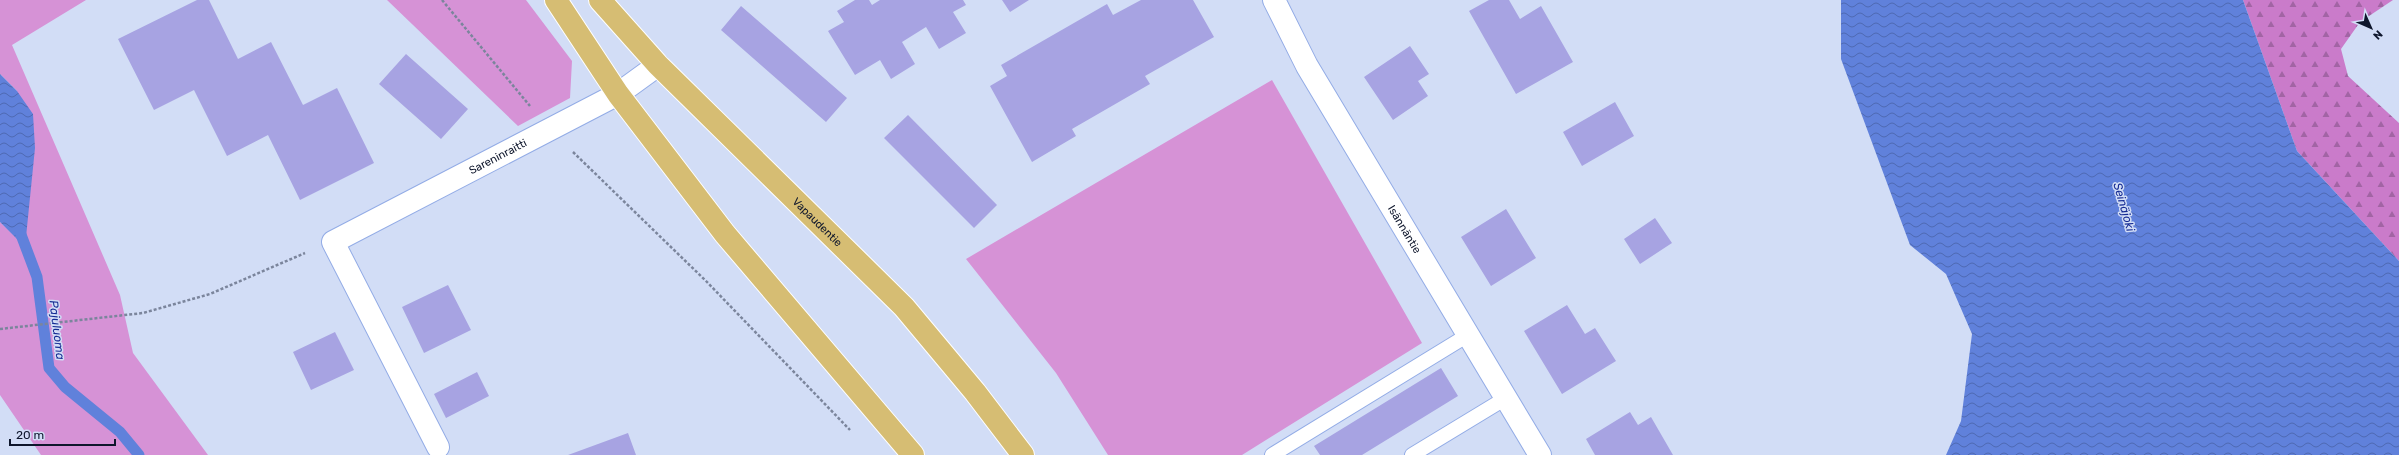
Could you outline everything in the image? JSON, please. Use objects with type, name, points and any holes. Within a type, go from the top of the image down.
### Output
[{"type":"main road","points":[[556,0],[618,94],[725,234],[913,455]]},
{"type":"main road","name":"Vapaudentie","points":[[600,0],[658,65],[904,306],[975,392],[1023,455]]},
{"type":"street","name":"Isännäntie","points":[[1274,0],[1307,66],[1540,455]]},
{"type":"street","name":"Sareninraitti","points":[[333,242],[618,94],[658,65]]},
{"type":"street","points":[[333,242],[438,447]]},
{"type":"lane","points":[[1272,455],[1468,335]]},
{"type":"lane","points":[[1412,455],[1506,398]]},
{"type":"path","points":[[442,0],[549,129],[706,281],[851,431]]},
{"type":"path","points":[[0,330],[97,317],[143,313],[210,294],[333,242]]},
{"type":"shaded area","points":[[0,0],[86,0],[12,45],[120,295],[133,353],[208,455],[41,455],[0,395],[0,222],[25,246],[17,91],[0,74]]},
{"type":"shaded area","points":[[387,0],[526,0],[572,61],[570,98],[518,126]]},
{"type":"shaded area","points":[[1272,80],[1422,343],[1242,455],[1108,455],[1056,373],[966,259]]},
{"type":"green space","points":[[2243,0],[2393,0],[2360,22],[2341,49],[2348,76],[2399,123],[2399,261],[2297,151]]},
{"type":"water","name":"Seinäjoki","points":[[1841,0],[2243,0],[2297,151],[2399,261],[2399,455],[1946,455],[1961,421],[1972,334],[1946,274],[1910,245],[1841,59]]},
{"type":"water","points":[[0,74],[17,91],[33,114],[35,148],[25,247],[0,222]]},
{"type":"building","points":[[197,0],[209,0],[238,59],[271,42],[303,105],[337,88],[374,163],[300,200],[268,135],[227,156],[194,90],[154,110],[118,39]]},
{"type":"building","points":[[855,0],[869,0],[872,5],[880,0],[963,0],[966,5],[953,12],[966,33],[939,49],[926,27],[902,42],[915,64],[891,79],[880,60],[855,75],[828,31],[844,22],[837,11]]},
{"type":"building","points":[[1002,0],[1029,0],[1010,12]]},
{"type":"building","points":[[1141,0],[1193,0],[1214,37],[1145,76],[1150,84],[1072,129],[1076,136],[1032,162],[990,86],[1007,76],[1001,65],[1107,4],[1113,15]]},
{"type":"building","points":[[1489,0],[1509,0],[1520,19],[1541,6],[1573,62],[1516,94],[1469,11]]},
{"type":"building","points":[[741,6],[847,98],[826,122],[721,30]]},
{"type":"building","points":[[1410,46],[1429,74],[1418,81],[1428,96],[1393,120],[1364,77]]},
{"type":"building","points":[[406,54],[468,109],[441,139],[379,84]]},
{"type":"building","points":[[1615,102],[1634,136],[1582,166],[1563,132]]},
{"type":"building","points":[[908,115],[997,205],[974,228],[884,138]]},
{"type":"building","points":[[1506,209],[1536,258],[1491,286],[1461,237]]},
{"type":"building","points":[[1655,218],[1672,243],[1640,264],[1624,239]]},
{"type":"building","points":[[448,285],[471,330],[424,353],[402,307]]},
{"type":"building","points":[[1567,305],[1585,334],[1595,328],[1616,361],[1562,394],[1524,331]]},
{"type":"building","points":[[335,332],[354,370],[311,390],[293,352]]},
{"type":"building","points":[[1441,368],[1458,396],[1362,455],[1320,455],[1314,446]]},
{"type":"building","points":[[477,372],[489,396],[446,418],[434,394]]},
{"type":"building","points":[[1630,412],[1638,425],[1651,417],[1673,455],[1595,455],[1586,439]]},
{"type":"building","points":[[628,433],[636,455],[568,455]]},
{"type":"waterway","name":"Pajuluoma","points":[[20,232],[37,277],[49,368],[65,387],[120,432],[139,455]]}]
